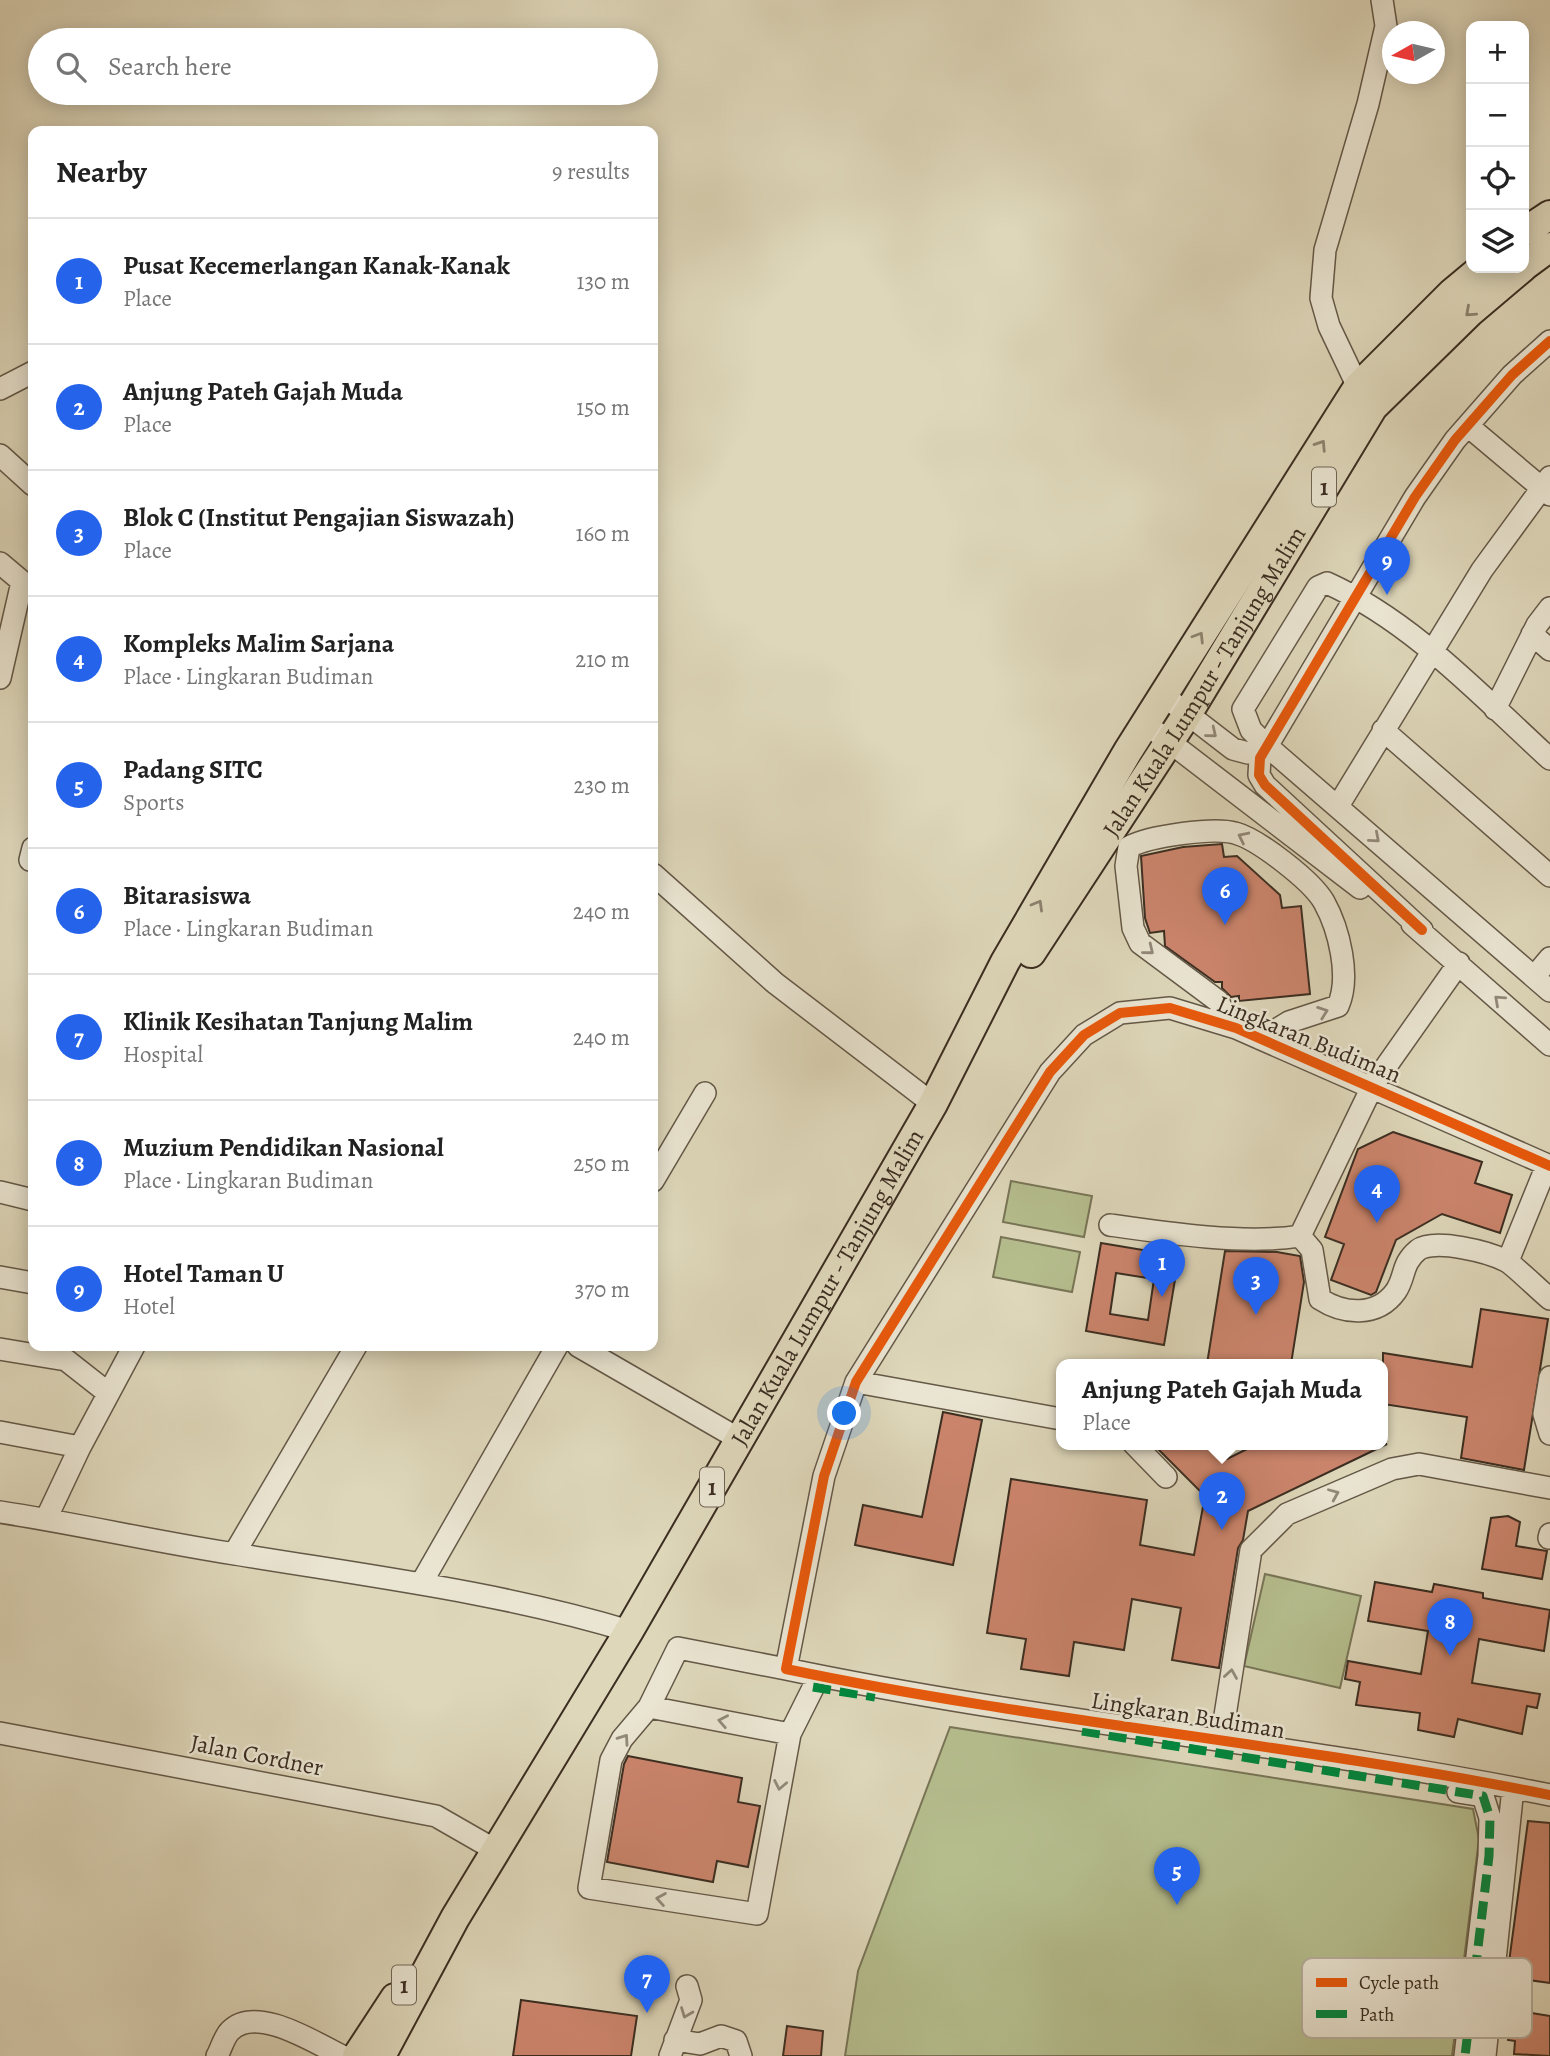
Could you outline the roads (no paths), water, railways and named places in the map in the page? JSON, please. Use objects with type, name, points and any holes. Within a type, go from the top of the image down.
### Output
[{"type":"main road","points":[[1529,229],[1550,215]]},
{"type":"main road","name":"Jalan Kuala Lumpur - Tanjung Malim","points":[[1529,263],[1550,247]]},
{"type":"main road","name":"Jalan Kuala Lumpur - Tanjung Malim","points":[[456,1917],[629,1631],[933,1104],[958,1050],[1005,962],[1145,724],[1358,387],[1452,293],[1476,273]]},
{"type":"main road","name":"Jalan Kuala Lumpur - Tanjung Malim","points":[[958,1050],[1018,974],[1188,713],[1373,407],[1470,312],[1516,273]]},
{"type":"main road","name":"1","points":[[357,2056],[387,2007],[456,1917]]},
{"type":"main road","name":"1","points":[[381,2056],[456,1917]]},
{"type":"street","points":[[1358,387],[1329,326],[1321,298],[1325,250],[1368,104],[1386,26],[1382,0]]},
{"type":"street","points":[[1550,341],[1512,375],[1468,426],[1415,496],[1260,758],[1259,766],[1259,775],[1265,785],[1550,1045]]},
{"type":"street","points":[[0,389],[28,376]]},
{"type":"street","points":[[1338,806],[1430,651],[1508,531],[1547,486],[1468,426]]},
{"type":"street","points":[[0,455],[28,480]]},
{"type":"street","points":[[0,563],[28,586],[0,678]]},
{"type":"street","points":[[1550,759],[1411,633],[1357,597],[1327,583],[1318,587],[1243,709],[1245,720],[1267,746],[1542,984],[1550,958]]},
{"type":"street","points":[[1495,709],[1532,634],[1550,608]]},
{"type":"street","points":[[1532,634],[1550,650]]},
{"type":"street","points":[[1163,695],[1233,749],[1248,753],[1267,746]]},
{"type":"street","points":[[1145,724],[1311,852],[1422,930]]},
{"type":"street","points":[[1383,730],[1550,876]]},
{"type":"street","points":[[1231,1026],[1218,1001],[1140,943],[1133,928],[1126,866],[1129,846],[1165,835],[1234,832],[1256,844],[1295,873],[1323,900],[1333,924],[1344,972],[1342,996],[1338,1006],[1289,1022],[1261,1039]]},
{"type":"street","points":[[1295,873],[1311,852]]},
{"type":"street","points":[[658,878],[775,983],[933,1104]]},
{"type":"street","points":[[1300,1236],[1373,1085],[1459,964]]},
{"type":"street","name":"Lingkaran Budiman","points":[[786,1669],[824,1476],[856,1382],[1050,1072],[1084,1035],[1120,1013],[1170,1009],[1231,1026],[1373,1085],[1549,1165]]},
{"type":"street","points":[[658,1173],[705,1093]]},
{"type":"street","points":[[1508,1261],[1549,1165]]},
{"type":"street","points":[[0,1192],[28,1199]]},
{"type":"street","points":[[1110,1225],[1180,1235],[1280,1239],[1300,1236]]},
{"type":"street","points":[[1300,1236],[1312,1250],[1320,1299],[1336,1310],[1364,1312],[1384,1303],[1397,1290],[1404,1265],[1420,1248],[1442,1244],[1508,1261],[1550,1299]]},
{"type":"street","points":[[0,1277],[28,1282]]},
{"type":"street","points":[[0,1349],[66,1360],[108,1393]]},
{"type":"street","points":[[46,1519],[80,1447],[131,1351]]},
{"type":"street","points":[[234,1554],[353,1351]]},
{"type":"street","points":[[422,1582],[554,1351]]},
{"type":"street","points":[[587,1351],[739,1439]]},
{"type":"street","points":[[1550,1377],[1544,1414],[1550,1434]]},
{"type":"street","points":[[856,1382],[1056,1418]]},
{"type":"street","points":[[0,1432],[80,1447]]},
{"type":"street","points":[[1140,1450],[1166,1477]]},
{"type":"street","points":[[1221,1741],[1251,1550],[1287,1514],[1392,1469],[1419,1464],[1550,1488]]},
{"type":"street","points":[[0,1512],[234,1554],[422,1582],[555,1609],[629,1631]]},
{"type":"street","points":[[816,1681],[790,1734],[757,1914],[589,1888],[611,1760],[622,1739],[649,1707],[678,1648],[786,1669],[816,1681],[1483,1796],[1490,1818],[1489,1856],[1477,1958]]},
{"type":"street","name":"Lingkaran Budiman","points":[[816,1681],[1221,1741],[1550,1795]]},
{"type":"street","points":[[649,1707],[790,1734]]},
{"type":"street","name":"Jalan Cordner","points":[[0,1733],[436,1816],[497,1851]]},
{"type":"street","points":[[1495,1958],[1513,1788]]},
{"type":"street","points":[[672,2048],[691,2000],[687,1986]]},
{"type":"street","points":[[217,2056],[230,2031],[248,2021],[278,2025],[342,2056]]},
{"type":"street","points":[[672,2048],[699,2044],[721,2036],[736,2040],[740,2056]]},
{"type":"street","points":[[1465,2056],[1467,2038]]},
{"type":"street","points":[[1485,2056],[1487,2038]]},
{"type":"place","name":"Hotel Taman U","points":[[1387,595]]},
{"type":"place","name":"Bitarasiswa","points":[[1225,925]]},
{"type":"place","name":"Kompleks Malim Sarjana","points":[[1377,1223]]},
{"type":"place","name":"Pusat Kecemerlangan Kanak-Kanak","points":[[1162,1297]]},
{"type":"place","name":"Blok C (Institut Pengajian Siswazah)","points":[[1256,1315]]},
{"type":"place","name":"Anjung Pateh Gajah Muda","points":[[1222,1530]]},
{"type":"place","name":"Muzium Pendidikan Nasional","points":[[1450,1656]]},
{"type":"place","name":"Padang SITC","points":[[1177,1905]]},
{"type":"place","name":"Klinik Kesihatan Tanjung Malim","points":[[647,2013]]}]
